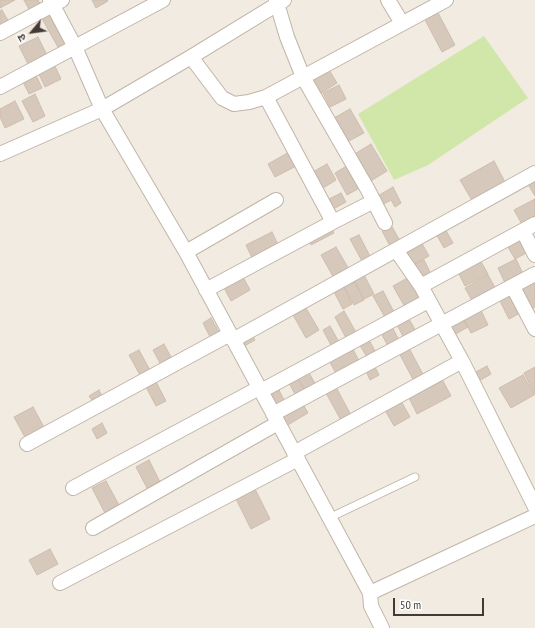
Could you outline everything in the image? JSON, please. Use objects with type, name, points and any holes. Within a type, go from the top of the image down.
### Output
[{"type":"street","points":[[0,87],[163,0]]},
{"type":"street","points":[[388,0],[402,24]]},
{"type":"street","points":[[0,33],[55,2],[102,109],[186,252],[232,337],[370,593],[371,606],[382,628]]},
{"type":"street","points":[[0,154],[102,109],[191,57],[279,2],[287,37],[304,77],[385,223]]},
{"type":"street","points":[[191,57],[222,98],[234,104],[266,97],[402,24],[437,2]]},
{"type":"street","points":[[266,97],[333,222]]},
{"type":"street","points":[[27,444],[370,265],[535,173]]},
{"type":"street","points":[[186,252],[276,200]]},
{"type":"street","points":[[206,290],[374,201]]},
{"type":"street","points":[[422,286],[535,224]]},
{"type":"street","points":[[523,231],[535,255]]},
{"type":"street","points":[[396,250],[422,286],[428,301],[462,362],[535,507]]},
{"type":"street","points":[[93,528],[276,419],[441,325],[535,274]]},
{"type":"street","points":[[513,287],[535,329]]},
{"type":"street","points":[[73,488],[428,301]]},
{"type":"street","points":[[60,583],[296,456],[462,362]]},
{"type":"street","points":[[370,593],[535,516]]},
{"type":"lane","points":[[329,518],[414,477]]},
{"type":"green space","points":[[484,36],[528,98],[428,165],[394,180],[358,114]]},
{"type":"building","points":[[0,0],[15,0],[0,8]]},
{"type":"building","points":[[24,0],[38,0],[42,7],[31,13]]},
{"type":"building","points":[[92,0],[107,0],[108,1],[96,8]]},
{"type":"building","points":[[2,10],[10,24],[0,30],[0,11]]},
{"type":"building","points":[[437,11],[455,45],[442,52],[424,18]]},
{"type":"building","points":[[48,13],[66,45],[59,49],[41,17]]},
{"type":"building","points":[[38,37],[47,55],[28,64],[19,46]]},
{"type":"building","points":[[53,62],[61,79],[45,87],[37,70]]},
{"type":"building","points":[[328,68],[337,83],[321,93],[312,78]]},
{"type":"building","points":[[34,71],[42,88],[29,94],[21,78]]},
{"type":"building","points":[[339,85],[346,99],[330,107],[323,93]]},
{"type":"building","points":[[35,94],[45,116],[33,122],[22,101]]},
{"type":"building","points":[[15,101],[24,119],[5,128],[0,117],[0,109]]},
{"type":"building","points":[[350,109],[364,133],[347,142],[334,118]]},
{"type":"building","points":[[371,144],[387,171],[369,182],[353,155]]},
{"type":"building","points":[[291,151],[298,165],[275,177],[268,164]]},
{"type":"building","points":[[494,161],[506,184],[473,202],[460,180]]},
{"type":"building","points":[[327,164],[336,180],[320,190],[311,173]]},
{"type":"building","points":[[350,164],[363,186],[347,195],[335,173]]},
{"type":"building","points":[[535,176],[535,196],[526,181]]},
{"type":"building","points":[[393,187],[401,203],[395,207],[391,200],[380,206],[376,197]]},
{"type":"building","points":[[341,193],[346,202],[328,212],[323,202]]},
{"type":"building","points":[[535,199],[535,219],[523,226],[514,210]]},
{"type":"building","points":[[391,225],[400,241],[390,246],[382,231]]},
{"type":"building","points":[[331,227],[334,233],[311,245],[308,239]]},
{"type":"building","points":[[444,227],[453,243],[444,248],[435,232]]},
{"type":"building","points":[[272,232],[280,249],[254,262],[246,245]]},
{"type":"building","points":[[523,234],[532,250],[515,259],[506,244]]},
{"type":"building","points":[[359,235],[371,258],[363,263],[350,239]]},
{"type":"building","points":[[420,240],[429,256],[412,265],[403,250]]},
{"type":"building","points":[[336,247],[350,271],[335,280],[321,255]]},
{"type":"building","points":[[516,259],[524,276],[506,285],[498,268]]},
{"type":"building","points":[[424,260],[432,276],[424,281],[415,264]]},
{"type":"building","points":[[480,260],[488,274],[465,286],[458,272]]},
{"type":"building","points":[[363,273],[374,294],[364,299],[353,278]]},
{"type":"building","points":[[242,275],[250,290],[231,301],[223,286]]},
{"type":"building","points":[[488,275],[497,291],[474,304],[465,288]]},
{"type":"building","points":[[411,276],[424,299],[406,309],[393,286]]},
{"type":"building","points":[[352,278],[364,300],[354,305],[342,283]]},
{"type":"building","points":[[535,279],[535,307],[531,309],[520,288]]},
{"type":"building","points":[[342,283],[352,304],[343,309],[332,288]]},
{"type":"building","points":[[383,291],[395,314],[386,319],[373,296]]},
{"type":"building","points":[[512,292],[522,312],[509,319],[499,299]]},
{"type":"building","points":[[304,305],[319,330],[306,338],[292,313]]},
{"type":"building","points":[[480,308],[488,325],[471,333],[463,317]]},
{"type":"building","points":[[344,311],[357,334],[347,340],[335,317]]},
{"type":"building","points":[[211,318],[219,332],[210,337],[203,323]]},
{"type":"building","points":[[409,319],[417,333],[405,340],[397,325]]},
{"type":"building","points":[[463,319],[468,327],[452,336],[447,328]]},
{"type":"building","points":[[391,325],[400,342],[389,348],[380,331]]},
{"type":"building","points":[[330,326],[340,344],[332,347],[323,330]]},
{"type":"building","points":[[250,331],[255,340],[241,348],[236,339]]},
{"type":"building","points":[[367,337],[377,354],[368,359],[358,342]]},
{"type":"building","points":[[164,344],[172,359],[161,365],[153,350]]},
{"type":"building","points":[[351,345],[361,365],[338,377],[327,357]]},
{"type":"building","points":[[409,348],[426,380],[416,385],[399,353]]},
{"type":"building","points":[[139,350],[151,372],[141,377],[129,355]]},
{"type":"building","points":[[487,366],[491,374],[477,382],[472,374]]},
{"type":"building","points":[[375,367],[379,375],[370,380],[366,371]]},
{"type":"building","points":[[535,367],[535,395],[524,373]]},
{"type":"building","points":[[308,371],[317,387],[307,393],[297,377]]},
{"type":"building","points":[[523,375],[534,395],[511,408],[499,388]]},
{"type":"building","points":[[296,376],[306,393],[297,398],[288,381]]},
{"type":"building","points":[[155,380],[166,401],[156,406],[145,385]]},
{"type":"building","points":[[443,381],[451,396],[417,414],[409,398]]},
{"type":"building","points":[[277,386],[286,404],[275,410],[266,392]]},
{"type":"building","points":[[336,387],[353,419],[343,424],[326,393]]},
{"type":"building","points":[[99,390],[103,398],[94,403],[89,396]]},
{"type":"building","points":[[401,401],[410,417],[394,426],[385,410]]},
{"type":"building","points":[[303,404],[308,413],[286,426],[280,416]]},
{"type":"building","points":[[33,407],[45,429],[26,439],[14,417]]},
{"type":"building","points":[[102,423],[107,433],[97,439],[92,429]]},
{"type":"building","points":[[149,460],[160,482],[147,488],[136,467]]},
{"type":"building","points":[[106,481],[120,507],[106,515],[92,488]]},
{"type":"building","points":[[254,487],[270,519],[251,529],[235,497]]},
{"type":"building","points":[[50,549],[58,564],[37,575],[29,560]]}]
